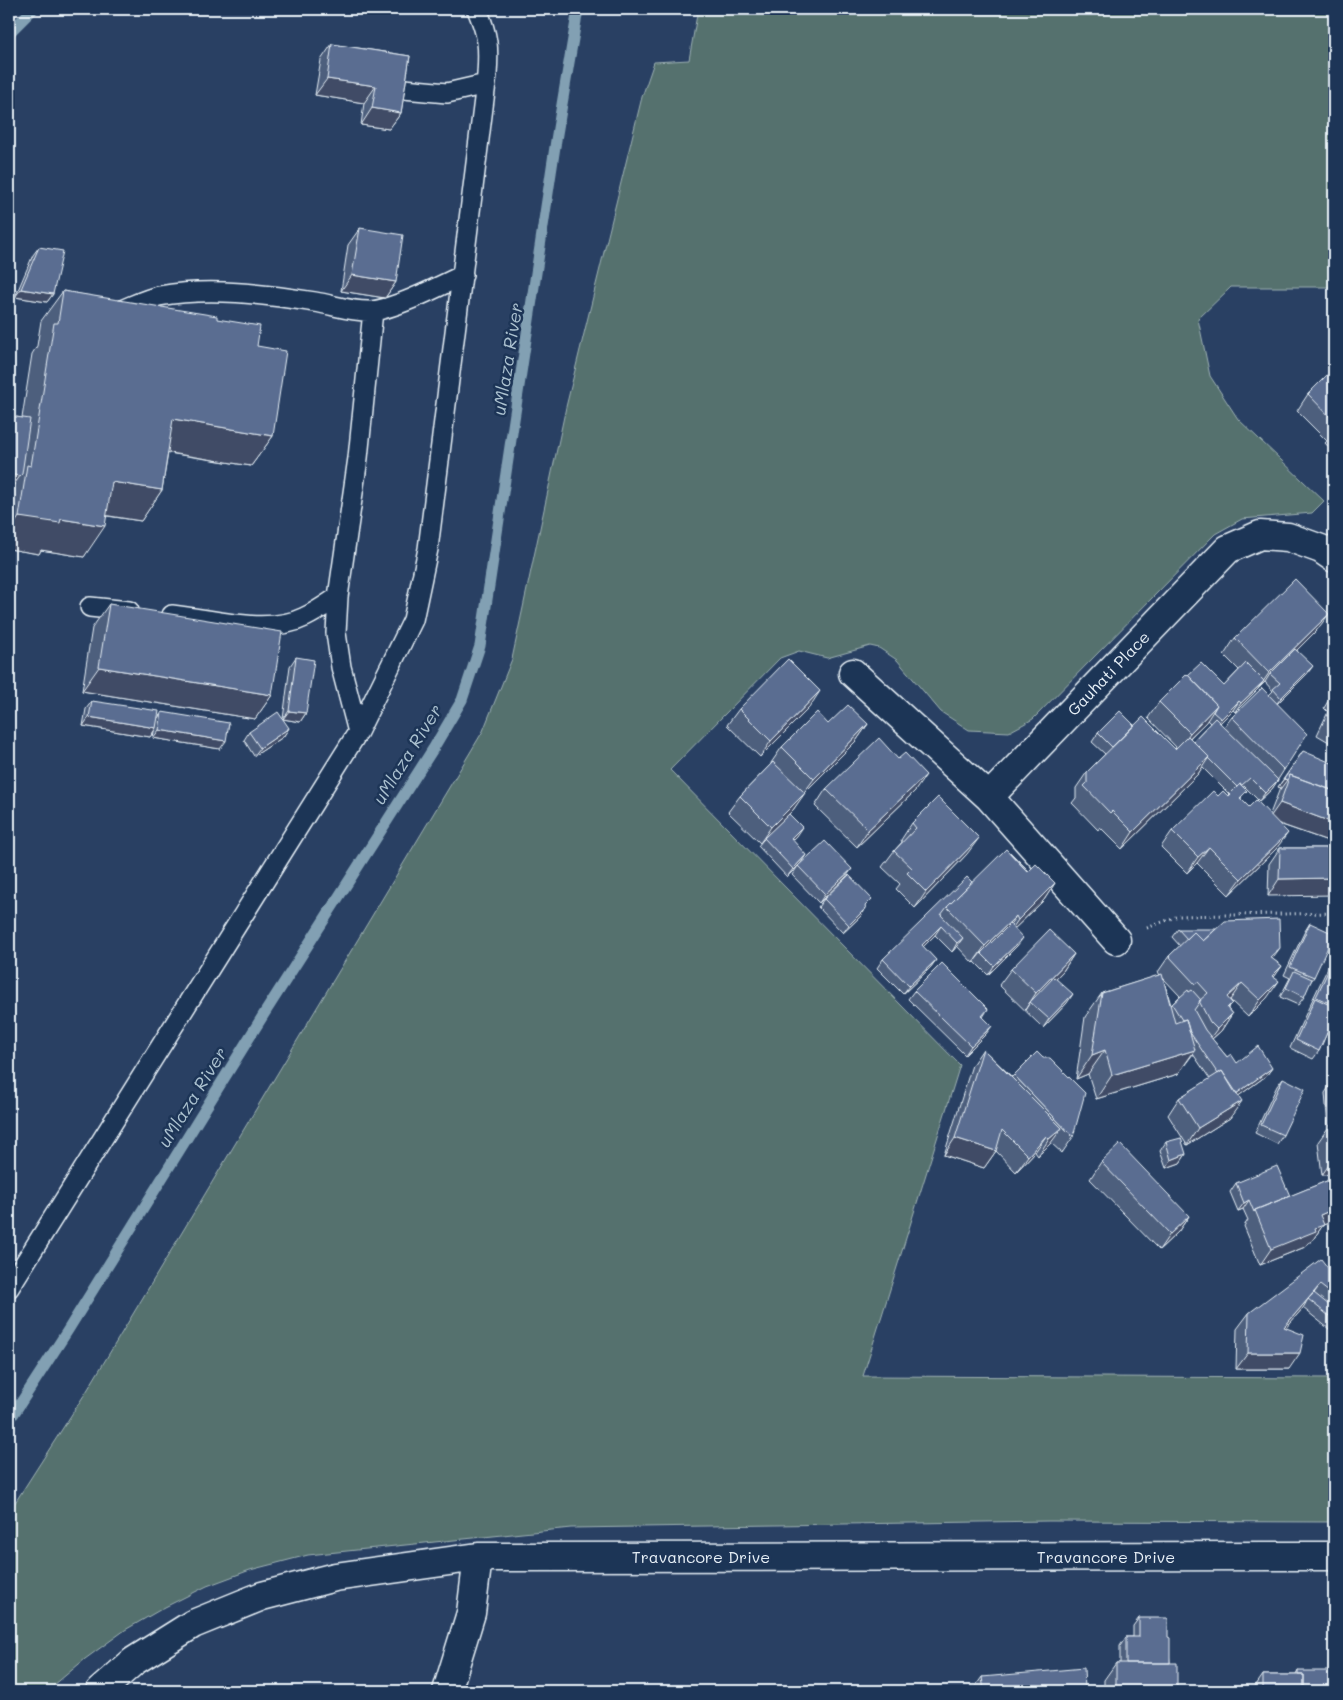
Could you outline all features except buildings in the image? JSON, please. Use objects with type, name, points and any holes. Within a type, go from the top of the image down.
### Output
[{"type":"street","name":"Gauhati Place","points":[[989,797],[1228,550],[1260,535],[1279,536],[1288,537],[1321,549],[1334,558]]},
{"type":"street","points":[[853,673],[989,797],[1116,940]]},
{"type":"street","name":"Travancore Drive","points":[[100,1691],[134,1661],[193,1624],[262,1596],[336,1577],[478,1557],[1334,1556]]},
{"type":"street","points":[[447,1691],[471,1613],[478,1557]]},
{"type":"lane","points":[[9,1288],[358,732],[413,620],[428,549],[464,275],[486,84],[489,52],[486,32],[477,9]]},
{"type":"lane","points":[[404,89],[447,93],[486,84]]},
{"type":"lane","points":[[113,313],[157,296],[194,292],[245,294],[314,302],[356,311],[374,311],[400,303],[464,275]]},
{"type":"lane","points":[[358,732],[341,667],[336,633],[338,597],[358,458],[374,311]]},
{"type":"lane","points":[[90,607],[244,625],[275,626],[304,618],[338,597]]},
{"type":"path","points":[[1116,940],[1178,916],[1334,913]]},
{"type":"green space","points":[[698,9],[1334,9],[1334,287],[1231,287],[1198,319],[1210,376],[1238,419],[1324,501],[1312,513],[1242,519],[1215,534],[1033,719],[1009,732],[969,730],[941,712],[897,660],[879,648],[870,646],[827,658],[799,651],[780,658],[670,770],[960,1065],[863,1376],[1334,1378],[1334,1522],[1049,1521],[571,1528],[308,1555],[250,1570],[207,1586],[165,1607],[125,1630],[85,1659],[47,1691],[9,1691],[9,1512],[88,1389],[483,731],[512,659],[566,407],[642,97],[654,62],[689,60]]},
{"type":"waterway","points":[[9,33],[33,9]]},
{"type":"waterway","name":"uMlaza River","points":[[9,1421],[68,1330],[462,700],[480,646],[556,140],[578,9]]}]
